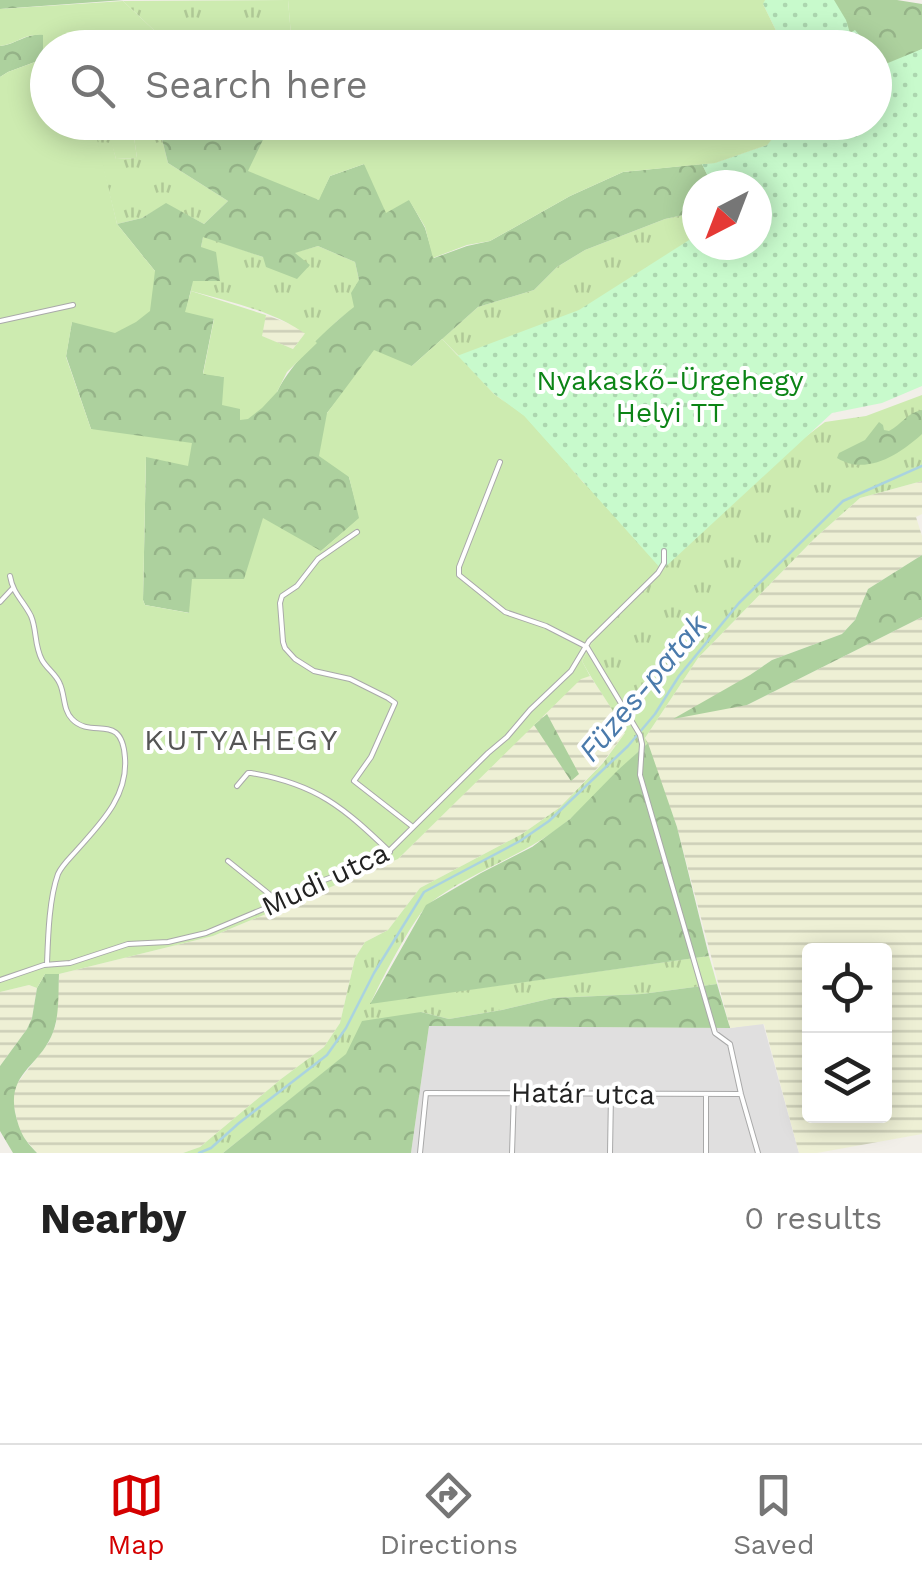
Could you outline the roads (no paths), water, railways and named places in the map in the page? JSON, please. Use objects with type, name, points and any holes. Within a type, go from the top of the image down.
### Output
[{"type":"street","points":[[0,321],[73,305]]},
{"type":"street","points":[[500,462],[458,567],[459,575],[504,612],[546,626],[586,647],[638,732],[642,744],[640,775],[699,982],[716,1033],[730,1044],[758,1153]]},
{"type":"street","points":[[357,532],[318,559],[298,586],[282,596],[282,642],[295,658],[314,671],[350,680],[396,704],[371,757],[354,781],[413,827]]},
{"type":"street","name":"Mudi utca","points":[[0,980],[128,944],[168,942],[206,932],[381,859],[571,671],[589,641],[658,573],[664,563],[664,551]]},
{"type":"street","points":[[10,576],[12,589],[33,621],[37,649],[58,677],[69,716],[78,724],[116,732],[126,759],[124,778],[108,814],[59,871],[46,964]]},
{"type":"street","points":[[0,602],[12,589]]},
{"type":"street","points":[[237,786],[248,773],[296,784],[343,809],[390,852]]},
{"type":"street","points":[[228,860],[280,902]]},
{"type":"street","points":[[512,1153],[514,1092]]},
{"type":"street","name":"Határ utca","points":[[420,1153],[426,1094],[741,1094]]},
{"type":"street","points":[[610,1094],[610,1153]]},
{"type":"street","points":[[706,1094],[706,1153]]},
{"type":"waterway","name":"Füzes-patak","points":[[199,1153],[211,1148],[327,1055],[424,892],[520,841],[549,821],[628,746],[739,603],[843,501],[922,466]]},
{"type":"district","name":"KUTYAHEGY","points":[[242,740]]},
{"type":"park label","name":"Nyakaskő-Ürgehegy Helyi TT","points":[[670,396]]}]
